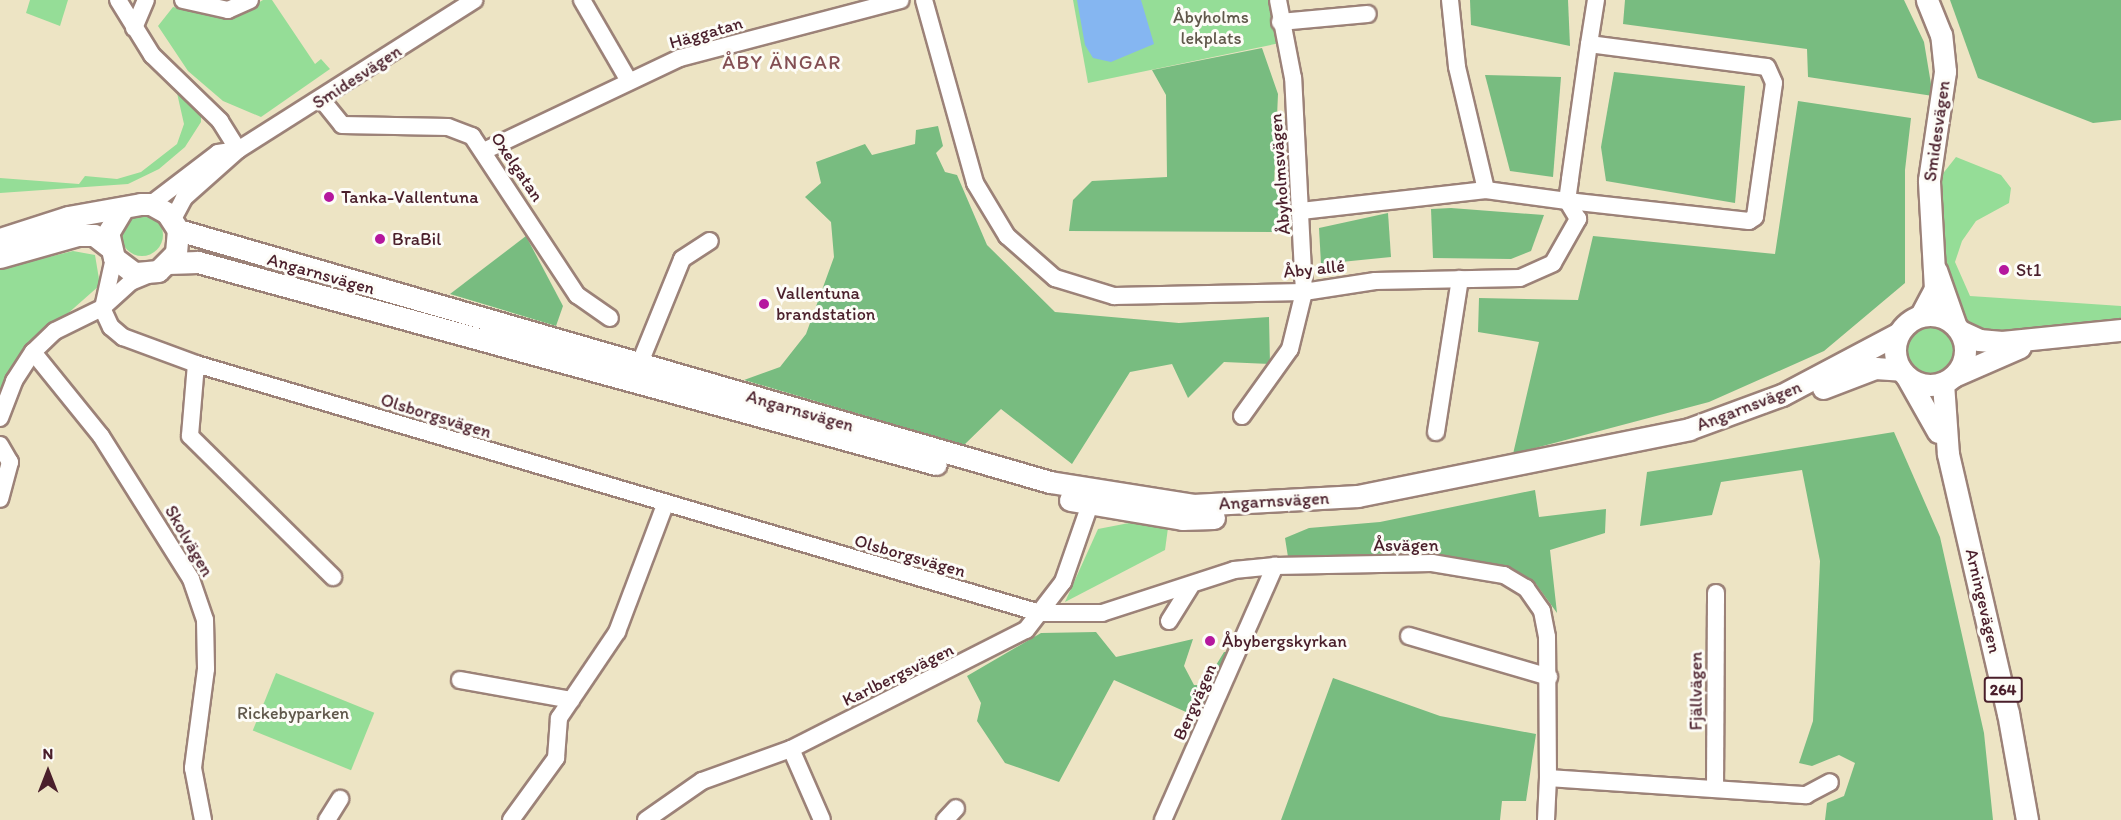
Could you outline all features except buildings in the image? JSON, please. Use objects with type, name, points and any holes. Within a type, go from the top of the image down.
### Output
[{"type":"main road","name":"Smidesvägen","points":[[1922,315],[1935,289],[1929,180],[1946,71],[1941,35],[1927,0]]},
{"type":"main road","points":[[0,239],[123,208],[152,204],[175,225],[163,267],[134,273],[94,235],[78,235],[0,257]]},
{"type":"main road","points":[[111,252],[111,224],[123,208]]},
{"type":"main road","name":"Angarnsvägen","points":[[175,225],[636,372]]},
{"type":"main road","name":"Angarnsvägen","points":[[163,267],[198,262],[636,372],[1093,499],[1182,519],[1276,517],[1370,506],[1643,447],[1735,422],[1875,368],[1904,374]]},
{"type":"main road","name":"Smidesvägen","points":[[1934,265],[1957,327]]},
{"type":"main road","points":[[2052,337],[1949,379],[1927,385],[1904,374],[1894,351],[1899,333],[1922,315],[1957,327],[1979,340],[2002,342],[2121,330]]},
{"type":"main road","points":[[1949,379],[1965,353],[1957,327]]},
{"type":"main road","name":"Angarnsvägen","points":[[1093,499],[1193,505],[1282,504],[1496,472],[1689,429],[1782,395],[1899,333]]},
{"type":"main road","name":"Arningevägen","points":[[1904,374],[1948,454]]},
{"type":"main road","name":"Arningevägen","points":[[1949,379],[1948,454],[2008,712],[2027,820]]},
{"type":"street","points":[[118,0],[152,55],[220,121],[238,150]]},
{"type":"street","points":[[134,28],[146,0]]},
{"type":"street","points":[[183,0],[228,10],[250,0]]},
{"type":"street","name":"Smidesvägen","points":[[175,225],[184,198],[238,150],[322,100],[474,0]]},
{"type":"street","points":[[582,0],[629,81]]},
{"type":"street","name":"Häggatan","points":[[486,150],[680,58],[901,0]]},
{"type":"street","name":"Åby allé","points":[[924,0],[975,183],[1007,236],[1055,278],[1114,296],[1304,292],[1375,281],[1520,278],[1553,263],[1571,240],[1578,219],[1567,201]]},
{"type":"street","name":"Åbyholmsvägen","points":[[1242,416],[1290,349],[1304,292],[1293,78],[1280,22],[1278,0]]},
{"type":"street","points":[[1450,0],[1457,67],[1486,190]]},
{"type":"street","points":[[1567,201],[1596,0]]},
{"type":"street","points":[[1280,22],[1368,14]]},
{"type":"street","points":[[1301,211],[1486,190],[1749,221],[1760,210],[1774,83],[1767,67],[1590,44]]},
{"type":"street","name":"Oxelgatan","points":[[322,100],[342,125],[448,127],[472,136],[486,150],[577,295],[610,318]]},
{"type":"street","name":"Smidesvägen","points":[[152,204],[211,158],[238,150]]},
{"type":"street","points":[[636,372],[682,259],[710,241]]},
{"type":"street","points":[[102,309],[111,252]]},
{"type":"street","points":[[0,418],[14,381],[33,352],[55,332],[102,309],[131,282],[163,267]]},
{"type":"street","points":[[1436,432],[1460,279]]},
{"type":"street","name":"Olsborgsvägen","points":[[102,309],[111,327],[123,337],[196,364],[665,505],[1040,614]]},
{"type":"street","name":"Skolvägen","points":[[33,352],[101,436],[191,579],[205,620],[206,669],[194,768],[203,820]]},
{"type":"street","points":[[196,364],[190,436],[333,578]]},
{"type":"street","points":[[0,445],[10,462],[0,499]]},
{"type":"street","name":"Karlbergsvägen","points":[[646,820],[662,814],[702,781],[791,749],[976,658],[1026,630],[1063,582],[1093,499]]},
{"type":"street","points":[[511,820],[556,758],[559,718],[617,632],[665,505]]},
{"type":"street","name":"Åsvägen","points":[[1040,614],[1102,613],[1190,587],[1233,570],[1275,566],[1432,563],[1504,575],[1526,588],[1542,611],[1549,677],[1546,820]]},
{"type":"street","name":"Bergvägen","points":[[1163,820],[1275,566]]},
{"type":"street","points":[[1169,621],[1190,587]]},
{"type":"street","name":"Fjällvägen","points":[[1715,789],[1716,593]]},
{"type":"street","points":[[1409,636],[1549,677]]},
{"type":"street","points":[[460,680],[571,700]]},
{"type":"street","points":[[791,749],[822,820]]},
{"type":"street","points":[[1548,778],[1806,795],[1830,782]]},
{"type":"street","points":[[327,820],[340,799]]},
{"type":"green space","points":[[30,0],[68,0],[60,26],[26,13]]},
{"type":"green space","points":[[263,0],[272,0],[315,64],[321,59],[330,69],[261,117],[223,101],[188,71],[158,26],[173,7],[231,19]]},
{"type":"green space","name":"Åbyholms lekplats","points":[[1073,0],[1279,0],[1285,42],[1088,83]]},
{"type":"green space","points":[[1470,0],[1568,0],[1570,46],[1471,25]]},
{"type":"green space","points":[[1625,0],[1904,0],[1924,42],[1933,96],[1808,77],[1807,49],[1623,24]]},
{"type":"green space","points":[[1950,0],[2121,0],[2121,120],[2093,123],[1978,78]]},
{"type":"green space","points":[[1262,48],[1278,94],[1274,186],[1294,232],[1069,231],[1073,200],[1092,181],[1167,177],[1166,95],[1152,70]]},
{"type":"green space","points":[[1614,72],[1745,86],[1735,203],[1606,181],[1601,147]]},
{"type":"green space","points":[[1485,75],[1561,77],[1553,177],[1510,171]]},
{"type":"green space","points":[[177,93],[201,113],[201,122],[185,147],[159,169],[128,184],[0,193],[0,178],[79,184],[85,176],[117,179],[141,172],[177,144],[184,124]]},
{"type":"green space","points":[[1798,101],[1911,118],[1905,170],[1905,283],[1824,351],[1709,402],[1513,454],[1539,342],[1478,332],[1479,298],[1578,300],[1593,236],[1775,254]]},
{"type":"green space","points":[[938,126],[943,146],[936,153],[945,172],[957,175],[987,245],[1055,312],[1179,323],[1269,317],[1270,364],[1224,362],[1188,398],[1172,364],[1130,372],[1072,464],[1001,409],[964,445],[744,380],[780,367],[806,334],[834,257],[831,222],[805,197],[821,183],[816,162],[865,144],[872,155],[915,144],[916,130]]},
{"type":"green space","points":[[1956,157],[2001,175],[2011,188],[2009,203],[1976,221],[1962,241],[1955,262],[1970,296],[2121,306],[2121,318],[1996,337],[1968,325],[1957,313],[1945,266],[1940,202],[1941,176]]},
{"type":"green space","points":[[1451,208],[1544,215],[1531,251],[1511,259],[1433,258],[1431,209]]},
{"type":"green space","points":[[1388,213],[1391,257],[1321,264],[1319,228]]},
{"type":"green space","points":[[142,214],[150,215],[157,220],[162,227],[162,243],[157,250],[150,255],[142,256],[134,255],[127,250],[122,243],[121,235],[122,227],[127,220],[134,215]]},
{"type":"green space","points":[[526,236],[563,306],[556,326],[450,294]]},
{"type":"green space","points":[[73,251],[95,255],[100,285],[31,346],[0,397],[0,269]]},
{"type":"green space","points":[[1926,322],[1936,322],[1946,326],[1953,333],[1957,348],[1953,363],[1946,370],[1936,374],[1926,374],[1916,370],[1909,363],[1905,353],[1905,343],[1909,333],[1916,326]]},
{"type":"green space","points":[[1894,432],[1940,537],[1984,733],[1993,820],[1825,820],[1827,803],[1844,796],[1855,763],[1839,755],[1812,766],[1799,763],[1813,721],[1820,561],[1802,470],[1721,482],[1712,515],[1640,526],[1647,472]]},
{"type":"green space","points":[[1535,490],[1539,517],[1606,509],[1605,533],[1550,550],[1557,613],[1536,584],[1502,565],[1428,552],[1288,557],[1285,538],[1309,528],[1380,522]]},
{"type":"green space","points":[[1129,523],[1168,528],[1165,550],[1065,602],[1098,529]]},
{"type":"green space","points":[[1096,632],[1116,657],[1193,639],[1184,666],[1194,685],[1204,685],[1224,652],[1235,652],[1204,720],[1114,680],[1059,782],[1005,763],[977,721],[981,703],[967,676],[1041,633]]},
{"type":"green space","name":"Rickebyparken","points":[[276,673],[374,713],[351,770],[253,730]]},
{"type":"green space","points":[[1333,678],[1440,716],[1536,734],[1526,801],[1502,801],[1500,820],[1281,820]]},
{"type":"water","points":[[1077,0],[1141,0],[1154,44],[1111,62],[1093,58],[1085,45]]},
{"type":"place","name":"Tanka-Vallentuna","points":[[329,197]]},
{"type":"place","name":"BraBil","points":[[380,239]]},
{"type":"place","name":"St1","points":[[2004,270]]},
{"type":"place","name":"Vallentuna brandstation","points":[[764,304]]},
{"type":"place","name":"Åbybergskyrkan","points":[[1210,641]]},
{"type":"district","name":"ÅBY ÄNGAR","points":[[782,62]]}]
